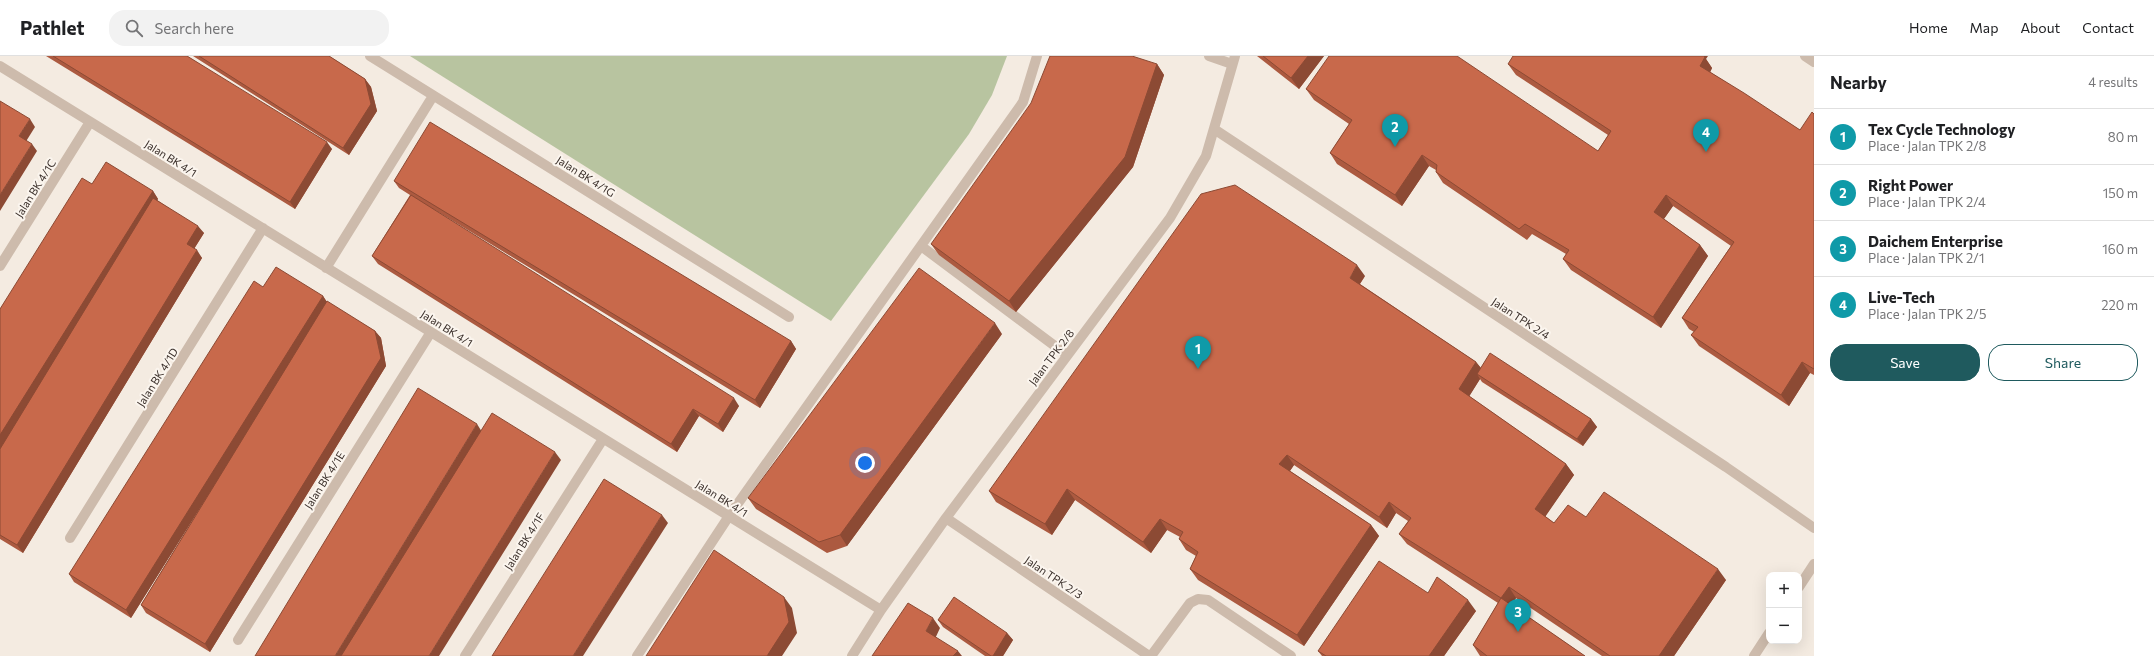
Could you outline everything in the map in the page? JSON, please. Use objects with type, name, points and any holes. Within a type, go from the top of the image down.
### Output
[{"type":"street","name":"Jalan BK 4/1G","points":[[370,56],[789,317]]},
{"type":"street","points":[[637,656],[729,516],[1023,102],[1037,56]]},
{"type":"street","points":[[1209,56],[1234,60]]},
{"type":"street","points":[[1805,56],[1814,62]]},
{"type":"street","name":"Jalan TPK 2/8","points":[[852,656],[881,610],[946,518],[1170,218],[1206,156],[1234,60]]},
{"type":"street","name":"Jalan BK 4/1","points":[[0,66],[881,610]]},
{"type":"street","points":[[326,268],[433,96]]},
{"type":"street","name":"Jalan BK 4/1C","points":[[0,266],[90,122]]},
{"type":"street","name":"Jalan TPK 2/4","points":[[1214,129],[1726,467],[1814,528]]},
{"type":"street","name":"Jalan BK 4/1D","points":[[70,538],[263,228]]},
{"type":"street","points":[[921,246],[1067,356]]},
{"type":"street","name":"Jalan BK 4/1E","points":[[238,640],[431,332]]},
{"type":"street","name":"Jalan BK 4/1F","points":[[465,656],[603,439]]},
{"type":"street","name":"Jalan TPK 2/3","points":[[946,518],[1150,656]]},
{"type":"street","points":[[1802,582],[1814,564]]},
{"type":"street","points":[[1150,656],[1190,603],[1198,599],[1208,600],[1291,656]]},
{"type":"street","points":[[1754,656],[1766,638]]},
{"type":"green space","points":[[410,56],[1007,56],[992,95],[969,134],[831,321]]},
{"type":"building","points":[[53,56],[187,56],[327,142],[290,202]]},
{"type":"building","points":[[199,56],[329,56],[365,79],[371,104],[343,148]]},
{"type":"building","points":[[1050,56],[1132,56],[1157,64],[1125,157],[1009,301],[931,244],[1031,103]]},
{"type":"building","points":[[1263,56],[1308,56],[1291,78]]},
{"type":"building","points":[[1329,56],[1457,56],[1598,151],[1611,131],[1508,64],[1513,56],[1704,56],[1705,57],[1700,66],[1800,130],[1812,112],[1814,114],[1814,369],[1802,362],[1781,395],[1691,335],[1698,327],[1682,318],[1734,242],[1666,195],[1654,212],[1700,245],[1653,317],[1563,259],[1569,250],[1525,224],[1519,229],[1436,172],[1437,165],[1422,155],[1395,195],[1330,153],[1352,120],[1306,89]]},
{"type":"building","points":[[0,101],[30,119],[19,136],[32,144],[0,195]]},
{"type":"building","points":[[430,122],[791,341],[755,400],[394,181]]},
{"type":"building","points":[[106,162],[153,191],[0,435],[0,309],[82,178],[92,184]]},
{"type":"building","points":[[1235,185],[1357,265],[1350,278],[1476,362],[1459,389],[1566,464],[1535,509],[1554,523],[1568,505],[1586,517],[1604,492],[1718,569],[1659,656],[1610,656],[1509,587],[1501,598],[1399,534],[1411,518],[1389,502],[1379,517],[1287,455],[1279,464],[1371,525],[1297,635],[1190,569],[1198,552],[1179,539],[1183,532],[1160,519],[1143,542],[1067,489],[1045,524],[989,491],[1201,194]]},
{"type":"building","points":[[411,195],[734,398],[718,424],[693,409],[671,444],[372,256]]},
{"type":"building","points":[[153,198],[198,226],[187,244],[197,250],[17,545],[0,535],[0,449]]},
{"type":"building","points":[[276,267],[323,296],[126,610],[69,574],[254,281],[263,287]]},
{"type":"building","points":[[919,268],[995,323],[840,535],[819,542],[748,498]]},
{"type":"building","points":[[327,301],[375,331],[381,358],[205,644],[141,605]]},
{"type":"building","points":[[1490,353],[1591,419],[1577,439],[1477,374]]},
{"type":"building","points":[[418,388],[477,424],[335,656],[255,656]]},
{"type":"building","points":[[492,413],[555,452],[429,656],[341,656]]},
{"type":"building","points":[[604,479],[662,515],[573,656],[492,656]]},
{"type":"building","points":[[714,550],[784,597],[789,622],[767,656],[646,656]]},
{"type":"building","points":[[1379,561],[1428,593],[1437,577],[1468,600],[1429,656],[1326,656],[1318,651]]},
{"type":"building","points":[[954,597],[1007,633],[993,656],[938,620]]},
{"type":"building","points":[[1501,598],[1585,656],[1487,656],[1473,645]]},
{"type":"building","points":[[908,603],[933,618],[926,631],[958,651],[953,656],[872,656]]},
{"type":"place","name":"Right Power","points":[[1395,147]]},
{"type":"place","name":"Live-Tech","points":[[1706,152]]},
{"type":"place","name":"Tex Cycle Technology","points":[[1198,369]]},
{"type":"place","name":"Daichem Enterprise","points":[[1518,632]]}]
